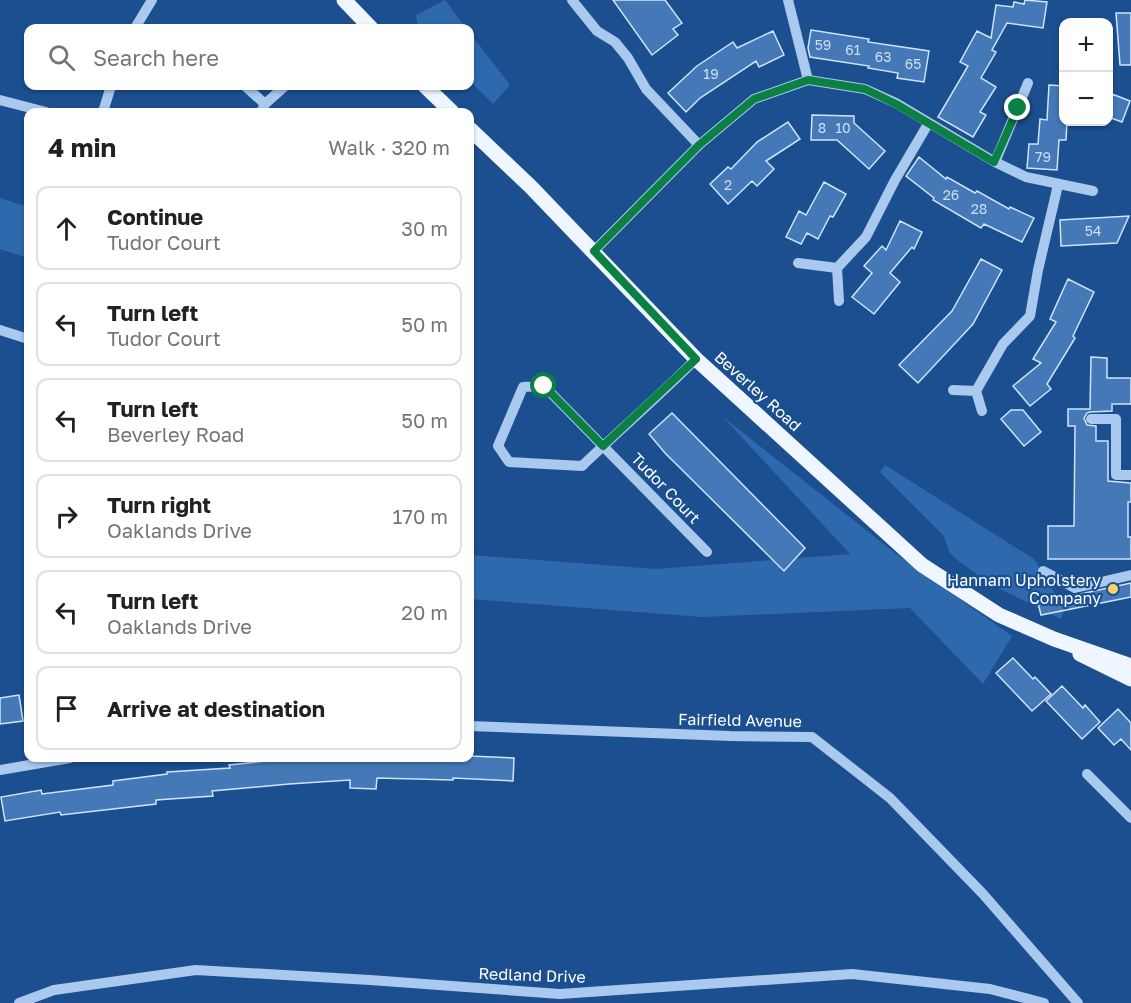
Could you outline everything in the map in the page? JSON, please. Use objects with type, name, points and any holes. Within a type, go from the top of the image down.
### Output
[{"type":"main road","points":[[344,0],[367,24]]},
{"type":"main road","points":[[429,90],[448,108]]},
{"type":"main road","name":"Beverley Road","points":[[474,133],[594,251],[696,359],[922,565],[999,615],[1054,639],[1131,666]]},
{"type":"main road","name":"Beverley Road","points":[[1054,639],[1092,662],[1131,679]]},
{"type":"street","points":[[137,24],[152,0]]},
{"type":"street","points":[[788,0],[808,80]]},
{"type":"street","points":[[576,1],[597,31],[615,42],[628,58],[646,89],[699,145]]},
{"type":"street","points":[[594,251],[699,145],[754,99],[808,80],[865,89],[896,104],[994,162],[1026,177],[1093,191]]},
{"type":"street","points":[[994,162],[1028,83]]},
{"type":"street","points":[[104,108],[110,90]]},
{"type":"street","points":[[248,90],[263,108],[281,90]]},
{"type":"street","points":[[0,100],[31,108]]},
{"type":"street","points":[[839,301],[837,268],[866,237],[895,180],[928,124]]},
{"type":"street","points":[[982,411],[976,391],[1003,344],[1030,316],[1058,185]]},
{"type":"street","points":[[798,262],[837,268]]},
{"type":"street","points":[[0,330],[24,338]]},
{"type":"street","name":"Tudor Court","points":[[696,359],[603,446],[582,466],[509,462],[498,446],[523,387],[544,386],[603,446],[707,552]]},
{"type":"street","points":[[953,390],[976,391]]},
{"type":"street","points":[[1091,419],[1116,419],[1116,475],[1131,475]]},
{"type":"street","points":[[1042,571],[1075,588],[1131,575]]},
{"type":"street","name":"Fairfield Avenue","points":[[474,726],[812,737],[891,798],[983,894],[1078,1003]]},
{"type":"street","points":[[0,770],[47,762]]},
{"type":"street","points":[[1087,774],[1131,818]]},
{"type":"street","name":"Redland Drive","points":[[19,1003],[54,990],[196,970],[560,994],[852,974],[990,989],[1044,1003]]},
{"type":"shaded area","points":[[445,0],[463,24],[417,24],[416,15]]},
{"type":"shaded area","points":[[474,38],[510,85],[493,104],[474,85]]},
{"type":"shaded area","points":[[0,198],[24,206],[24,257],[0,249]]},
{"type":"shaded area","points":[[723,417],[900,557],[1012,636],[983,684],[910,608],[702,617],[474,599],[474,555],[656,569],[850,554]]},
{"type":"shaded area","points":[[885,465],[1034,559],[1064,609],[1061,619],[992,585],[960,562],[949,552],[944,536],[880,472]]},
{"type":"building","points":[[613,0],[665,0],[682,23],[673,29],[678,35],[652,55]]},
{"type":"building","points":[[1025,0],[1047,2],[1043,28],[1007,23],[992,50],[996,52],[981,78],[996,87],[980,112],[986,115],[973,137],[938,117],[968,66],[960,62],[977,31],[991,38],[996,5],[1013,7],[1014,2],[1024,4]]},
{"type":"building","points":[[1116,13],[1131,13],[1131,65],[1120,65]]},
{"type":"building","points":[[811,30],[869,39],[868,42],[929,51],[924,82],[897,78],[898,73],[868,68],[869,66],[810,57],[808,48]]},
{"type":"building","points":[[773,31],[784,55],[759,67],[756,61],[700,98],[686,112],[668,93],[697,66],[733,42],[737,48]]},
{"type":"building","points":[[1049,85],[1059,86],[1059,126],[1067,126],[1066,140],[1059,140],[1057,170],[1027,168],[1029,144],[1038,144],[1040,119],[1047,120]]},
{"type":"building","points":[[1113,94],[1130,101],[1122,122],[1113,119]]},
{"type":"building","points":[[812,115],[854,116],[854,123],[885,151],[869,169],[837,140],[811,140]]},
{"type":"building","points":[[788,122],[800,139],[766,161],[774,169],[757,186],[752,181],[728,204],[710,184],[728,167],[731,169],[757,142]]},
{"type":"building","points":[[919,157],[946,179],[947,177],[975,193],[977,191],[1009,209],[1010,207],[1034,218],[1022,242],[984,224],[981,228],[933,200],[934,198],[906,176]]},
{"type":"building","points":[[824,182],[846,194],[833,217],[830,216],[818,239],[807,233],[801,244],[786,237],[799,211],[806,215]]},
{"type":"building","points":[[1129,216],[1117,243],[1061,246],[1060,220]]},
{"type":"building","points":[[900,221],[922,232],[914,249],[912,247],[890,273],[900,282],[874,314],[852,297],[872,273],[864,266],[882,246],[886,250]]},
{"type":"building","points":[[981,259],[1002,270],[973,324],[918,383],[899,365],[952,311]]},
{"type":"building","points":[[1068,279],[1094,292],[1073,336],[1075,338],[1047,384],[1051,389],[1030,406],[1013,386],[1041,363],[1033,359],[1056,322],[1050,319]]},
{"type":"building","points":[[1091,357],[1107,358],[1107,378],[1131,378],[1131,404],[1112,404],[1112,411],[1090,412],[1084,418],[1087,425],[1096,426],[1096,441],[1108,441],[1108,481],[1131,483],[1131,502],[1128,502],[1128,537],[1131,537],[1131,559],[1048,559],[1048,526],[1074,526],[1075,426],[1068,426],[1068,409],[1090,409]]},
{"type":"building","points":[[1011,410],[1023,410],[1041,432],[1024,446],[1001,419]]},
{"type":"building","points":[[672,413],[805,548],[784,571],[665,453],[649,434]]},
{"type":"building","name":"Hannam Upholstery Company","points":[[1131,583],[1131,597],[1041,615],[1038,603]]},
{"type":"building","points":[[1013,658],[1051,694],[1032,711],[996,673]]},
{"type":"building","points":[[1062,686],[1083,708],[1085,705],[1100,722],[1082,739],[1046,701]]},
{"type":"building","points":[[19,695],[23,721],[0,724],[0,698]]},
{"type":"building","points":[[1118,709],[1131,723],[1131,750],[1121,739],[1114,745],[1098,728]]},
{"type":"building","points":[[474,756],[514,758],[513,781],[377,778],[376,789],[350,788],[350,780],[289,784],[212,791],[213,796],[156,800],[156,804],[61,815],[60,812],[5,821],[1,797],[41,790],[42,794],[113,785],[113,781],[167,774],[167,772],[230,768],[229,765],[257,762],[474,762]]},
{"type":"place","name":"Hannam Upholstery Company","points":[[1113,589]]},
{"type":"route","points":[[544,386],[603,446],[696,359],[594,251],[699,145],[754,99],[808,80],[865,89],[896,104],[994,162],[1018,108]]}]
